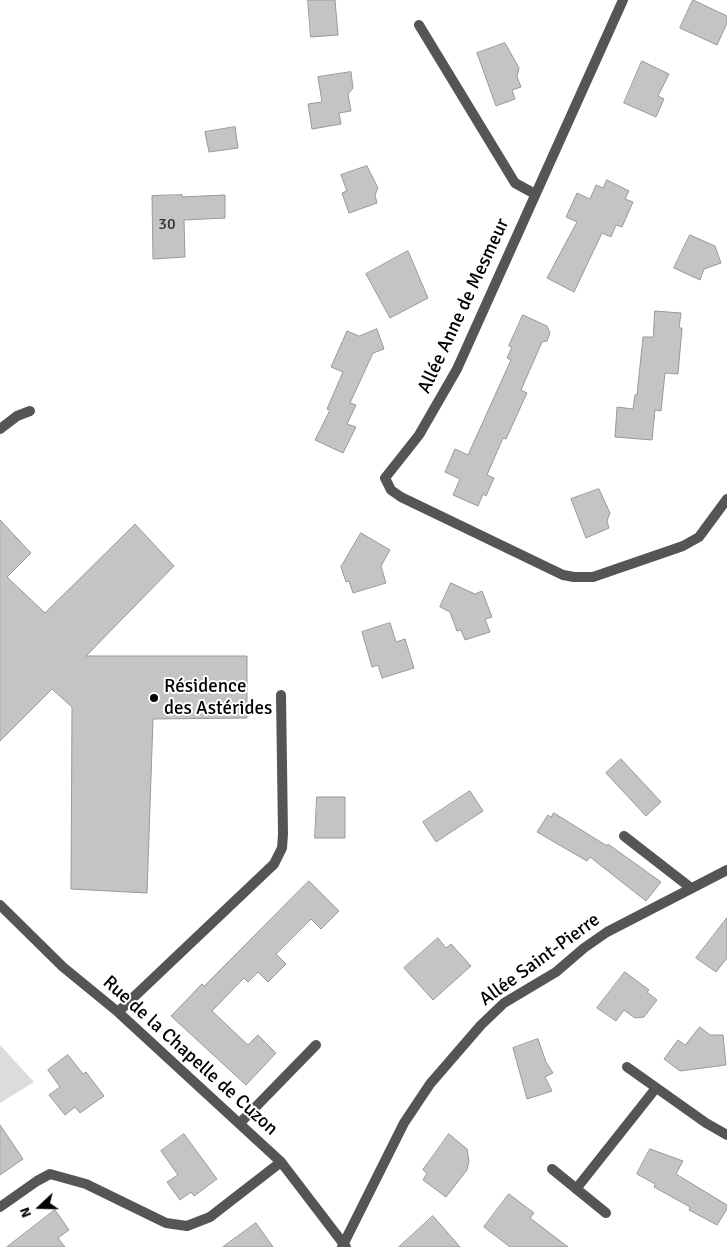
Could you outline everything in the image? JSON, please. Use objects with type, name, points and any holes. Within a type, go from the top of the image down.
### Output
[{"type":"street","name":"Allée Anne de Mesmeur","points":[[623,0],[535,194],[477,328],[446,391],[419,435],[384,478],[391,490],[412,504],[574,578],[604,574],[694,541],[727,499]]},
{"type":"street","points":[[419,25],[515,183],[519,188],[535,194]]},
{"type":"street","points":[[0,429],[17,416],[30,411]]},
{"type":"street","points":[[118,1012],[274,864],[278,857],[283,834],[281,695]]},
{"type":"street","points":[[624,836],[691,888]]},
{"type":"street","name":"Allée Saint-Pierre","points":[[344,1246],[404,1123],[430,1084],[481,1025],[504,1003],[556,972],[584,948],[607,932],[727,870]]},
{"type":"street","name":"Rue de la Chapelle de Cuzon","points":[[0,905],[63,967],[118,1012],[281,1162],[344,1246]]},
{"type":"street","points":[[240,1123],[316,1045]]},
{"type":"street","points":[[628,1067],[706,1123],[727,1135]]},
{"type":"street","points":[[576,1189],[656,1088]]},
{"type":"street","points":[[0,1208],[37,1181],[50,1174],[63,1176],[86,1184],[166,1223],[187,1226],[210,1217],[281,1162]]},
{"type":"street","points":[[552,1169],[606,1213]]},
{"type":"shaded area","points":[[0,1045],[34,1082],[0,1103]]},
{"type":"building","points":[[308,0],[335,0],[338,35],[311,37]]},
{"type":"building","points":[[693,0],[727,16],[727,23],[717,45],[680,28]]},
{"type":"building","points":[[505,43],[519,68],[517,77],[521,87],[512,90],[515,99],[496,106],[477,53]]},
{"type":"building","points":[[642,61],[669,74],[658,96],[664,99],[656,117],[624,103]]},
{"type":"building","points":[[351,72],[353,88],[348,94],[351,111],[339,113],[341,124],[312,129],[308,104],[322,102],[318,77]]},
{"type":"building","points":[[235,127],[238,148],[209,152],[205,132]]},
{"type":"building","points":[[367,166],[378,188],[375,195],[377,203],[349,213],[342,193],[347,191],[341,175]]},
{"type":"building","points":[[607,180],[629,191],[625,199],[633,202],[622,227],[616,225],[611,237],[602,233],[574,292],[547,278],[577,222],[566,217],[577,193],[590,199],[596,185],[603,188]]},
{"type":"building","points":[[182,195],[182,197],[225,195],[225,218],[184,220],[185,257],[153,259],[152,196]]},
{"type":"building","points":[[690,235],[715,246],[721,263],[704,269],[700,280],[674,268]]},
{"type":"building","points":[[408,251],[428,298],[390,318],[366,274]]},
{"type":"building","points":[[655,311],[681,313],[679,328],[682,328],[678,374],[665,373],[661,411],[655,410],[652,440],[615,437],[617,407],[633,409],[635,395],[637,395],[643,337],[653,337]]},
{"type":"building","points":[[523,315],[547,326],[550,333],[547,341],[542,342],[521,390],[527,393],[506,439],[503,438],[487,475],[494,478],[486,496],[483,494],[478,506],[453,495],[460,479],[445,472],[455,449],[468,455],[511,360],[507,358],[512,347],[509,346]]},
{"type":"building","points":[[377,329],[384,349],[373,353],[350,403],[356,405],[347,424],[356,427],[343,453],[315,440],[330,410],[327,409],[343,372],[331,367],[347,331],[359,336]]},
{"type":"building","points":[[599,489],[610,513],[607,521],[609,528],[586,538],[571,499]]},
{"type":"building","name":"Résidence des Astérides","points":[[0,520],[31,553],[7,577],[45,613],[135,524],[174,566],[86,656],[247,656],[247,718],[153,719],[147,893],[71,889],[72,707],[52,689],[0,741]]},
{"type":"building","points":[[361,533],[390,550],[381,566],[386,583],[353,593],[349,581],[346,582],[341,567]]},
{"type":"building","points":[[451,583],[475,594],[482,591],[492,617],[485,619],[490,632],[465,640],[461,630],[457,631],[450,612],[440,607]]},
{"type":"building","points":[[390,623],[396,642],[405,639],[414,668],[382,678],[378,665],[372,667],[362,632]]},
{"type":"building","points":[[621,759],[661,802],[646,816],[606,773]]},
{"type":"building","points":[[470,791],[483,811],[436,842],[423,822]]},
{"type":"building","points":[[317,797],[345,797],[345,838],[315,838]]},
{"type":"building","points":[[554,813],[607,846],[608,844],[661,882],[646,901],[590,857],[587,861],[537,832],[548,815],[551,817]]},
{"type":"building","points":[[309,881],[339,911],[321,929],[311,919],[276,954],[286,964],[268,982],[258,972],[248,982],[244,978],[212,1011],[248,1045],[258,1035],[276,1053],[246,1085],[171,1016],[202,984],[204,986]]},
{"type":"building","points":[[727,918],[727,958],[716,972],[696,958]]},
{"type":"building","points":[[438,938],[446,948],[451,944],[471,966],[433,1000],[404,968]]},
{"type":"building","points":[[625,972],[649,990],[647,992],[657,1000],[644,1017],[635,1018],[624,1010],[616,1021],[597,1008]]},
{"type":"building","points":[[700,1027],[710,1035],[723,1035],[726,1065],[680,1071],[664,1059],[678,1040],[685,1045]]},
{"type":"building","points":[[538,1039],[546,1062],[553,1073],[545,1077],[552,1091],[527,1099],[513,1048]]},
{"type":"building","points":[[68,1055],[83,1074],[86,1072],[104,1096],[80,1113],[75,1107],[65,1115],[49,1095],[60,1087],[48,1070]]},
{"type":"building","points":[[0,1125],[23,1159],[0,1175]]},
{"type":"building","points":[[184,1134],[217,1179],[194,1196],[191,1192],[180,1200],[167,1182],[178,1175],[161,1151]]},
{"type":"building","points":[[449,1134],[467,1149],[469,1161],[467,1170],[446,1197],[423,1180],[427,1173],[423,1170]]},
{"type":"building","points":[[650,1149],[683,1161],[676,1174],[727,1205],[727,1209],[717,1225],[689,1210],[690,1207],[654,1187],[655,1184],[637,1174]]},
{"type":"building","points":[[509,1194],[534,1213],[530,1218],[568,1247],[510,1247],[484,1227]]},
{"type":"building","points":[[55,1210],[69,1230],[58,1238],[65,1247],[7,1247]]},
{"type":"building","points":[[433,1216],[460,1247],[399,1247]]},
{"type":"building","points":[[256,1223],[273,1247],[223,1247]]},
{"type":"place","name":"Résidence des Astérides","points":[[154,698]]}]
